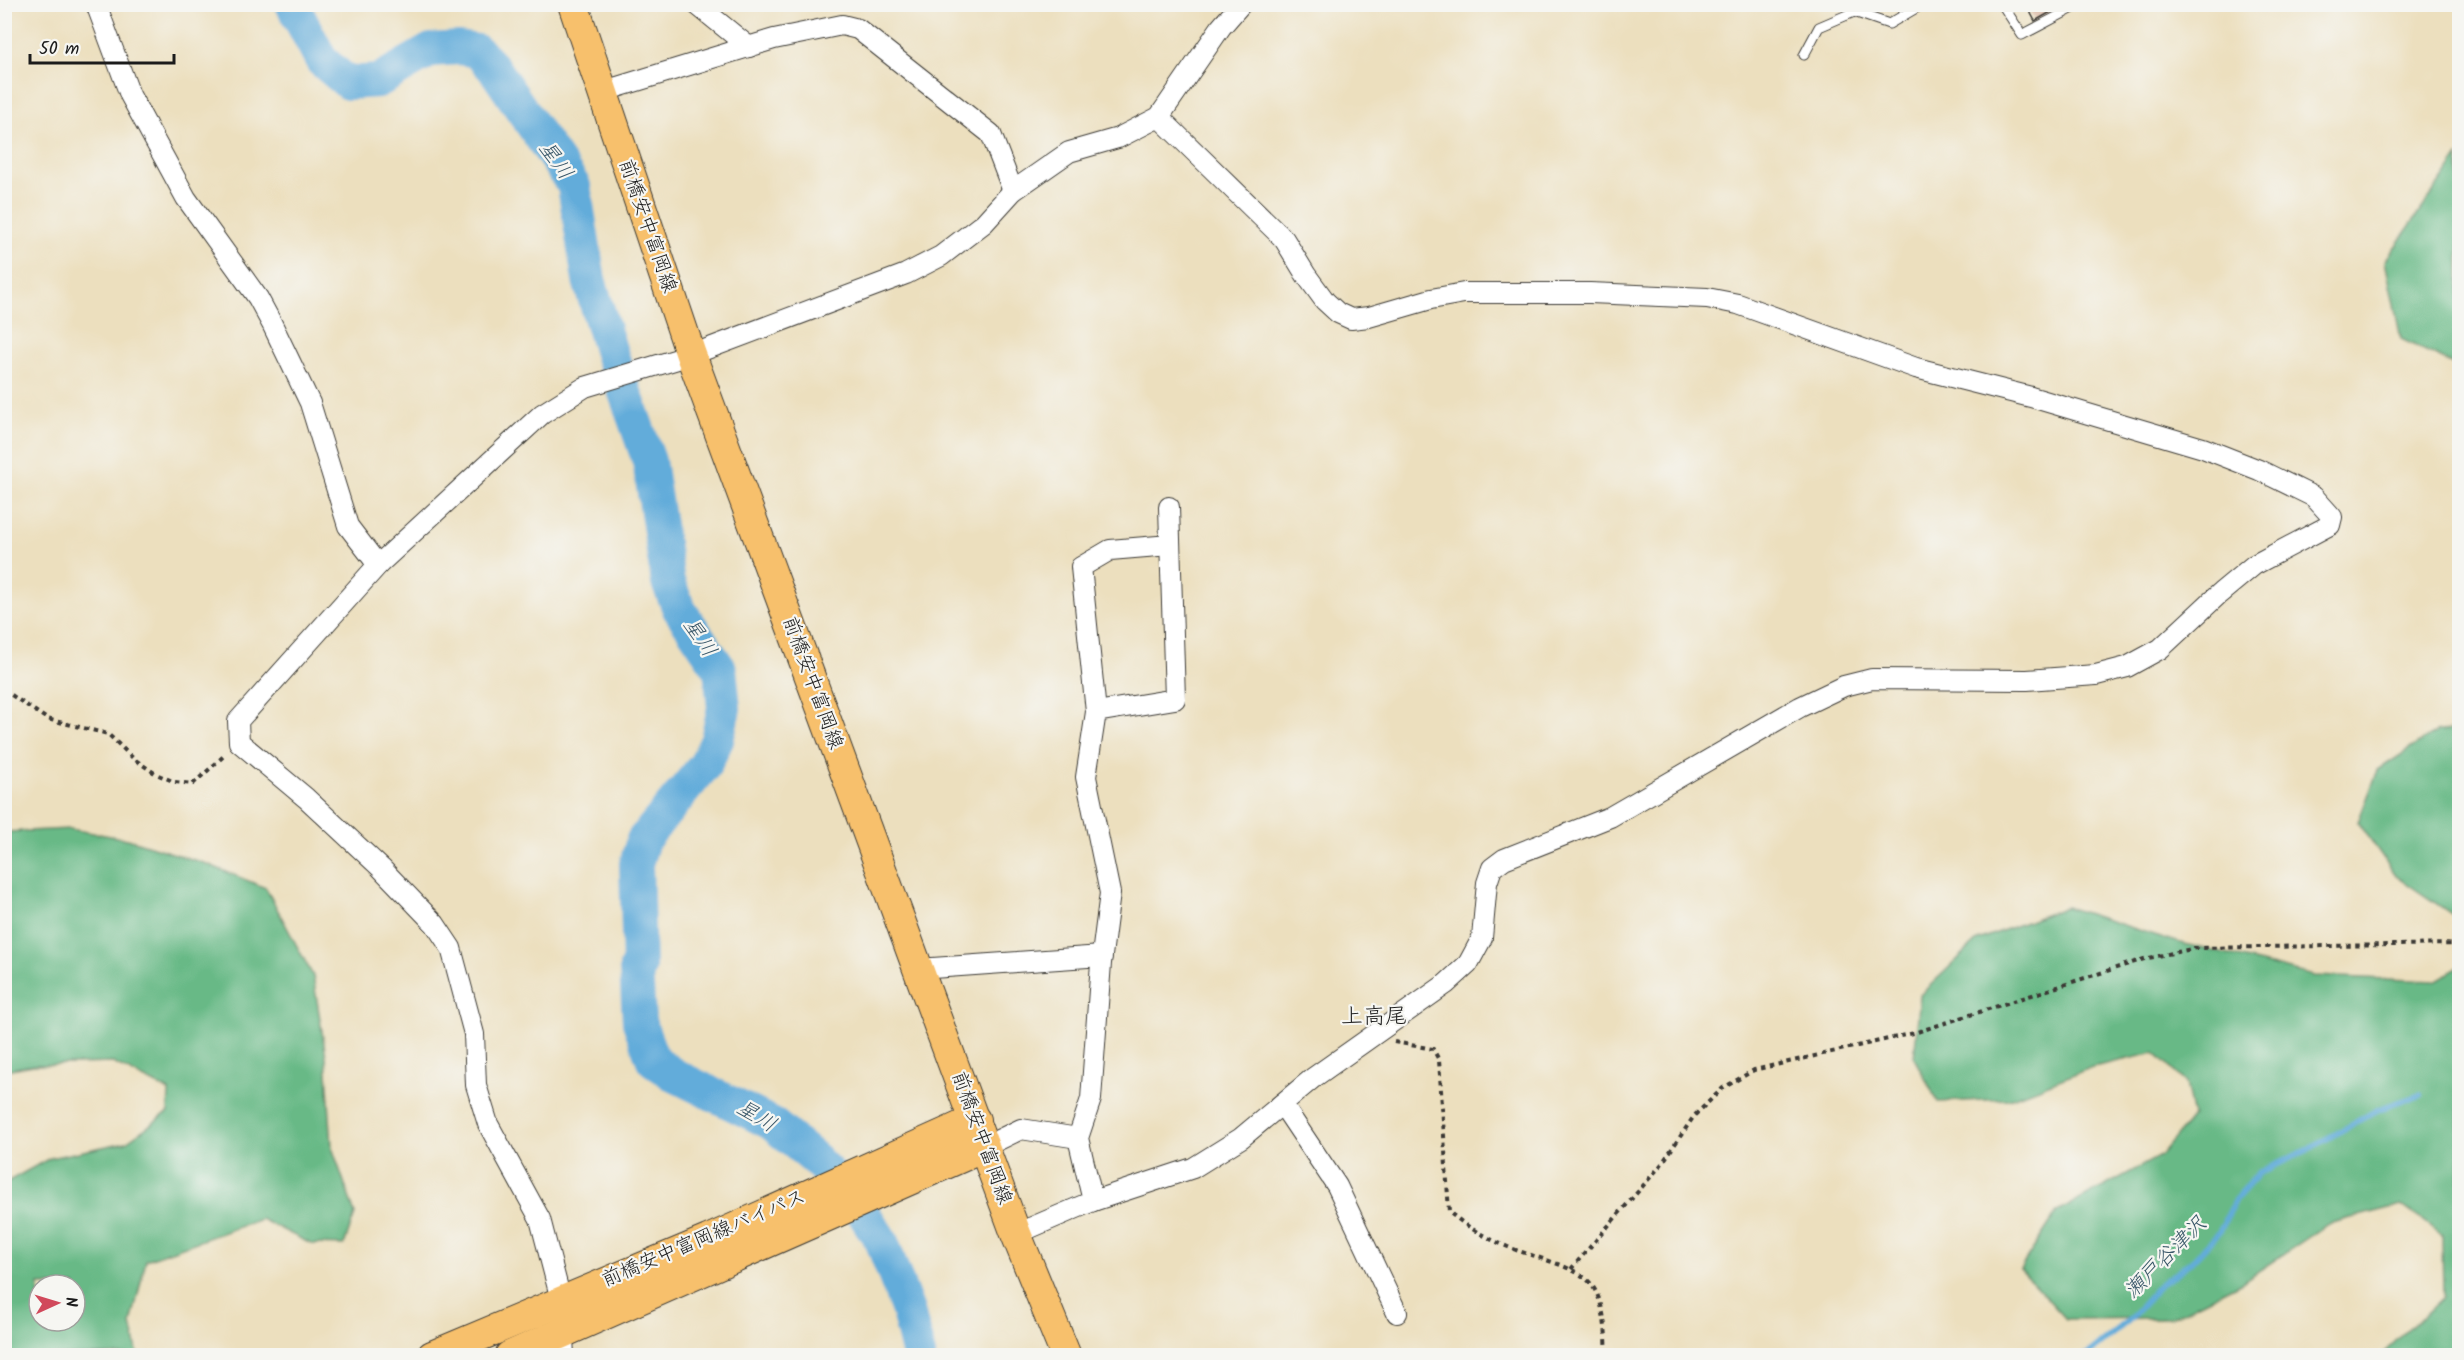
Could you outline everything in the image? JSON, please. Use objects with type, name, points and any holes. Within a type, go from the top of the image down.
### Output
[{"type":"main road","name":"前橋安中富岡線","points":[[573,4],[691,355],[1016,1234],[1066,1356]]},
{"type":"main road","name":"前橋安中富岡線バイパス","points":[[432,1356],[708,1240],[979,1134]]},
{"type":"main road","name":"前橋安中富岡線バイパス","points":[[510,1356],[564,1344],[979,1134]]},
{"type":"street","points":[[96,4],[130,94],[186,198],[258,298],[272,324],[310,403],[348,526],[378,565]]},
{"type":"street","points":[[696,4],[749,47]]},
{"type":"street","points":[[564,1344],[561,1300],[540,1219],[488,1124],[476,1085],[474,1034],[451,948],[435,924],[381,868],[306,798],[239,742],[238,721],[378,565],[542,414],[585,387],[691,355],[906,274],[932,261],[984,223],[1013,191],[1069,152],[1118,138],[1160,117],[1221,27],[1241,4]]},
{"type":"street","points":[[601,92],[774,39],[842,25],[858,29],[991,134],[1013,191]]},
{"type":"street","points":[[1016,1234],[1094,1201],[1193,1168],[1241,1138],[1367,1040],[1446,984],[1468,964],[1482,938],[1487,883],[1492,868],[1504,860],[1610,817],[1800,707],[1844,686],[1872,679],[2026,680],[2096,675],[2127,668],[2160,649],[2218,594],[2254,565],[2330,525],[2332,517],[2314,497],[2259,470],[2203,448],[2061,406],[1916,368],[1738,304],[1707,298],[1590,293],[1464,293],[1431,299],[1369,317],[1351,319],[1338,313],[1325,301],[1284,239],[1160,117]]},
{"type":"street","points":[[1096,712],[1175,699],[1168,507]]},
{"type":"street","points":[[1094,1201],[1078,1138],[1091,1099],[1102,956],[1110,894],[1086,777],[1096,712],[1081,567],[1110,550],[1170,544]]},
{"type":"street","points":[[918,969],[1102,956]]},
{"type":"street","points":[[1282,1104],[1337,1186],[1397,1313]]},
{"type":"street","points":[[979,1134],[1021,1129],[1078,1138]]},
{"type":"lane","points":[[1804,55],[1819,27],[1837,19],[1854,12],[1889,24],[1923,4]]},
{"type":"lane","points":[[2002,4],[2022,35],[2081,4]]},
{"type":"path","points":[[4,690],[47,719],[108,734],[134,759],[156,774],[175,782],[193,784],[209,772],[239,742]]},
{"type":"path","points":[[1571,1269],[1661,1165],[1694,1116],[1723,1088],[1754,1070],[1914,1033],[2144,959],[2196,948],[2460,944]]},
{"type":"path","points":[[1367,1040],[1433,1049],[1439,1060],[1449,1212],[1470,1229],[1508,1247],[1571,1269],[1591,1284],[1605,1318],[1607,1356]]},
{"type":"green space","points":[[2459,156],[2459,367],[2401,339],[2385,261]]},
{"type":"green space","points":[[2460,730],[2459,919],[2396,876],[2358,822],[2378,770],[2437,731]]},
{"type":"green space","points":[[70,829],[128,839],[207,864],[266,888],[313,976],[326,1056],[332,1147],[355,1214],[344,1245],[311,1244],[261,1219],[146,1260],[131,1324],[138,1355],[5,1355],[5,1183],[50,1158],[126,1142],[168,1112],[169,1091],[113,1063],[33,1065],[5,1070],[5,832]]},
{"type":"green space","points":[[2066,907],[2177,942],[2314,976],[2435,981],[2459,967],[2459,1355],[2381,1355],[2443,1297],[2442,1235],[2401,1205],[2328,1224],[2242,1282],[2170,1318],[2066,1319],[2020,1269],[2057,1212],[2160,1156],[2193,1116],[2186,1083],[2154,1053],[2093,1067],[2009,1099],[1938,1102],[1914,1058],[1920,995],[1978,940]]},
{"type":"building","points":[[2026,4],[2065,4],[2035,21]]},
{"type":"waterway","name":"星川","points":[[292,4],[322,61],[348,83],[378,81],[431,50],[459,48],[477,51],[494,69],[574,186],[589,280],[611,353],[649,461],[668,582],[679,609],[720,669],[724,708],[717,740],[705,765],[643,840],[636,864],[639,967],[636,967],[639,1022],[653,1060],[674,1075],[771,1123],[816,1160],[855,1200],[882,1242],[908,1311],[919,1356]]},
{"type":"waterway","name":"瀬戸谷津沢","points":[[2085,1356],[2128,1321],[2162,1283],[2192,1261],[2220,1231],[2236,1199],[2259,1173],[2307,1150],[2379,1109],[2420,1095]]},
{"type":"district","name":"上高尾","points":[[1374,1017]]}]
